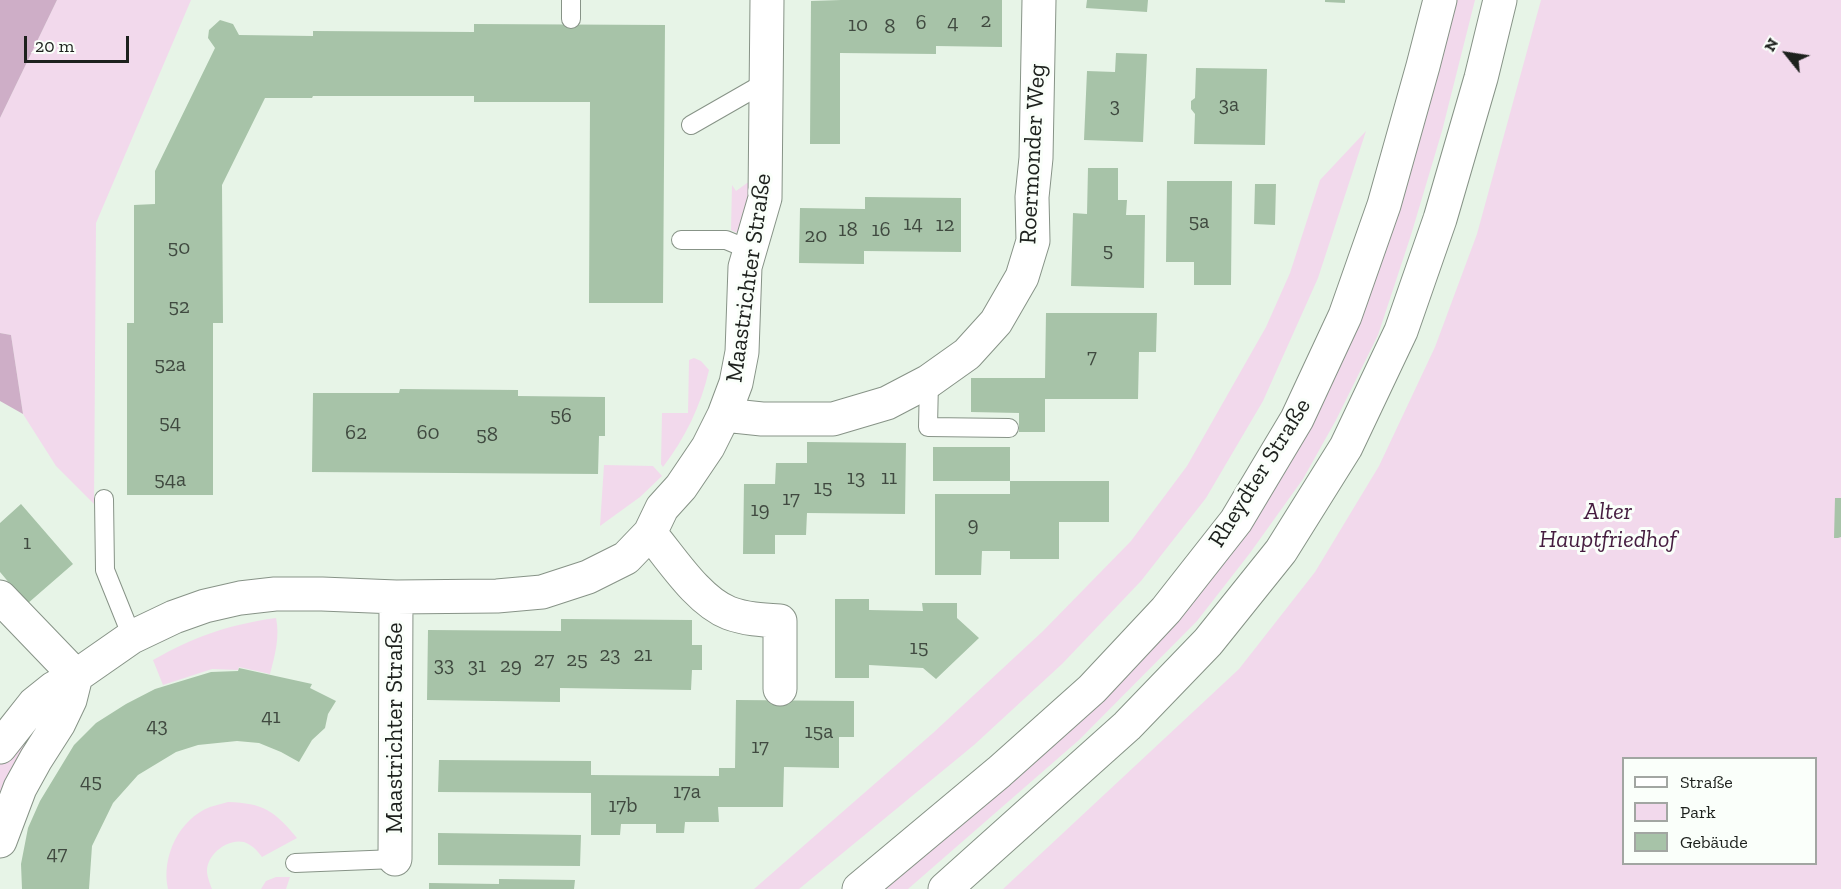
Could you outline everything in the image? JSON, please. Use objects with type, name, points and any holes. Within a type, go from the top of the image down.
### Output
[{"type":"street","name":"Maastrichter Straße","points":[[0,747],[34,704],[54,688],[76,676],[132,636],[205,606],[240,598],[275,594],[396,597],[497,596],[542,592],[588,577],[626,558],[650,533],[662,508],[681,487],[708,447],[724,415],[736,383],[742,352],[735,315],[765,198],[767,0]]},
{"type":"street","name":"Roermonder Weg","points":[[724,415],[762,419],[833,419],[887,404],[929,381],[967,354],[996,322],[1022,277],[1033,242],[1032,197],[1036,158],[1039,0]]},
{"type":"street","name":"Rheydter Straße","points":[[860,889],[999,772],[1092,688],[1166,610],[1236,521],[1297,419],[1345,316],[1384,205],[1424,66],[1440,0]]},
{"type":"street","points":[[945,889],[1127,726],[1208,642],[1281,551],[1346,447],[1401,331],[1440,219],[1481,78],[1500,0]]},
{"type":"street","points":[[650,533],[696,589],[717,607],[751,619],[780,621],[780,689]]},
{"type":"street","points":[[0,597],[76,676],[66,708],[20,788],[0,841]]},
{"type":"street","name":"Maastrichter Straße","points":[[395,859],[396,597]]},
{"type":"lane","points":[[571,0],[571,19]]},
{"type":"lane","points":[[691,124],[766,82]]},
{"type":"lane","points":[[681,240],[726,240],[750,250]]},
{"type":"lane","points":[[929,381],[928,428],[1009,428]]},
{"type":"lane","points":[[104,500],[105,570],[132,636]]},
{"type":"lane","points":[[295,863],[395,859]]},
{"type":"green space","points":[[57,0],[191,0],[96,223],[94,504],[56,466],[23,414],[11,335],[0,333],[0,118]]},
{"type":"green space","points":[[1456,0],[1475,0],[1442,131],[1411,235],[1378,335],[1336,420],[1303,479],[1197,621],[1079,740],[908,889],[886,889],[957,826],[1238,544],[1286,471],[1323,403],[1358,322]]},
{"type":"green space","name":"Alter Hauptfriedhof","points":[[1541,0],[1841,0],[1841,889],[1003,889],[1239,669],[1315,572],[1379,466],[1435,347],[1477,234]]},
{"type":"green space","points":[[1366,131],[1318,278],[1263,401],[1206,498],[1141,581],[1062,664],[974,745],[799,889],[754,889],[933,733],[1043,631],[1131,541],[1187,466],[1266,327],[1290,273],[1320,180]]},
{"type":"green space","points":[[754,178],[739,234],[731,230],[732,185],[736,191]]},
{"type":"green space","points":[[694,358],[701,361],[709,370],[706,383],[691,421],[663,467],[661,464],[662,413],[688,413],[689,360]]},
{"type":"green space","points":[[604,465],[653,466],[662,476],[640,497],[600,526]]},
{"type":"green space","points":[[276,618],[277,639],[270,674],[239,667],[238,670],[212,669],[163,685],[153,660],[183,644],[212,633],[242,624]]},
{"type":"green space","points":[[48,703],[0,808],[0,763],[11,745]]},
{"type":"green space","points":[[228,802],[250,804],[267,810],[282,821],[297,838],[262,857],[247,843],[231,842],[214,853],[208,865],[207,871],[212,889],[168,889],[167,864],[181,830],[199,813]]},
{"type":"green space","points":[[276,877],[290,877],[286,889],[261,889],[266,881]]},
{"type":"shaded area","points":[[0,0],[57,0],[0,118]]},
{"type":"shaded area","points":[[0,333],[11,335],[23,414],[0,401]]},
{"type":"building","points":[[1002,0],[1002,47],[936,46],[936,54],[840,53],[840,144],[810,144],[811,1]]},
{"type":"building","points":[[1087,0],[1148,0],[1147,12],[1086,8]]},
{"type":"building","points":[[1325,0],[1345,0],[1345,3],[1325,2]]},
{"type":"building","points":[[220,20],[233,24],[239,35],[313,36],[313,31],[474,32],[474,24],[665,25],[663,303],[589,303],[590,102],[474,102],[474,96],[265,98],[222,185],[223,323],[213,323],[213,495],[127,495],[127,323],[134,323],[134,205],[155,204],[155,171],[215,48],[208,38],[209,30]]},
{"type":"building","points":[[1116,53],[1147,54],[1143,142],[1084,140],[1087,71],[1115,72]]},
{"type":"building","points":[[1196,68],[1267,69],[1265,145],[1194,144],[1195,114],[1191,109],[1191,101],[1195,98]]},
{"type":"building","points":[[1088,168],[1118,168],[1118,200],[1127,200],[1126,215],[1145,215],[1144,288],[1071,286],[1073,213],[1087,214]]},
{"type":"building","points":[[1167,181],[1232,181],[1231,285],[1194,285],[1194,262],[1166,262]]},
{"type":"building","points":[[1255,184],[1276,184],[1275,225],[1254,224]]},
{"type":"building","points":[[865,197],[961,198],[961,252],[864,251],[864,264],[799,263],[800,208],[865,209]]},
{"type":"building","points":[[1046,313],[1157,313],[1156,352],[1139,352],[1138,399],[1045,399],[1045,432],[1019,432],[1019,413],[971,412],[971,378],[1045,378]]},
{"type":"building","points":[[400,389],[518,390],[518,396],[605,397],[605,436],[599,436],[598,474],[312,472],[313,393],[399,393]]},
{"type":"building","points":[[807,442],[906,443],[905,514],[807,513],[806,535],[775,535],[775,554],[743,554],[744,484],[775,484],[776,463],[807,463]]},
{"type":"building","points":[[933,447],[1010,447],[1010,481],[933,481]]},
{"type":"building","points":[[1010,481],[1109,481],[1109,522],[1059,522],[1059,559],[1010,559],[1010,551],[982,551],[981,575],[935,575],[935,494],[1010,494]]},
{"type":"building","points":[[1835,498],[1841,498],[1841,537],[1838,538],[1834,538]]},
{"type":"building","points":[[21,504],[73,564],[27,604],[0,572],[0,523]]},
{"type":"building","points":[[835,599],[869,599],[869,610],[923,611],[922,603],[957,603],[957,618],[979,638],[936,679],[923,668],[869,665],[869,678],[835,678]]},
{"type":"building","points":[[561,619],[692,620],[692,645],[702,645],[702,670],[692,670],[691,690],[560,688],[560,702],[427,700],[428,630],[561,631]]},
{"type":"building","points":[[239,668],[312,684],[310,688],[336,701],[328,714],[325,728],[312,740],[299,762],[259,743],[237,741],[198,745],[176,752],[138,775],[113,803],[92,846],[89,889],[22,889],[21,864],[28,828],[40,801],[74,745],[96,723],[155,689],[211,672],[238,671]]},
{"type":"building","points":[[736,700],[854,701],[854,737],[839,737],[839,768],[784,767],[783,807],[718,807],[719,822],[685,822],[684,833],[656,833],[656,824],[621,824],[620,835],[591,835],[591,793],[438,792],[439,760],[591,761],[591,775],[719,776],[719,768],[735,768]]},
{"type":"building","points":[[438,833],[581,835],[580,866],[438,865]]},
{"type":"building","points":[[499,879],[575,880],[574,889],[429,889],[429,883],[499,884]]}]
